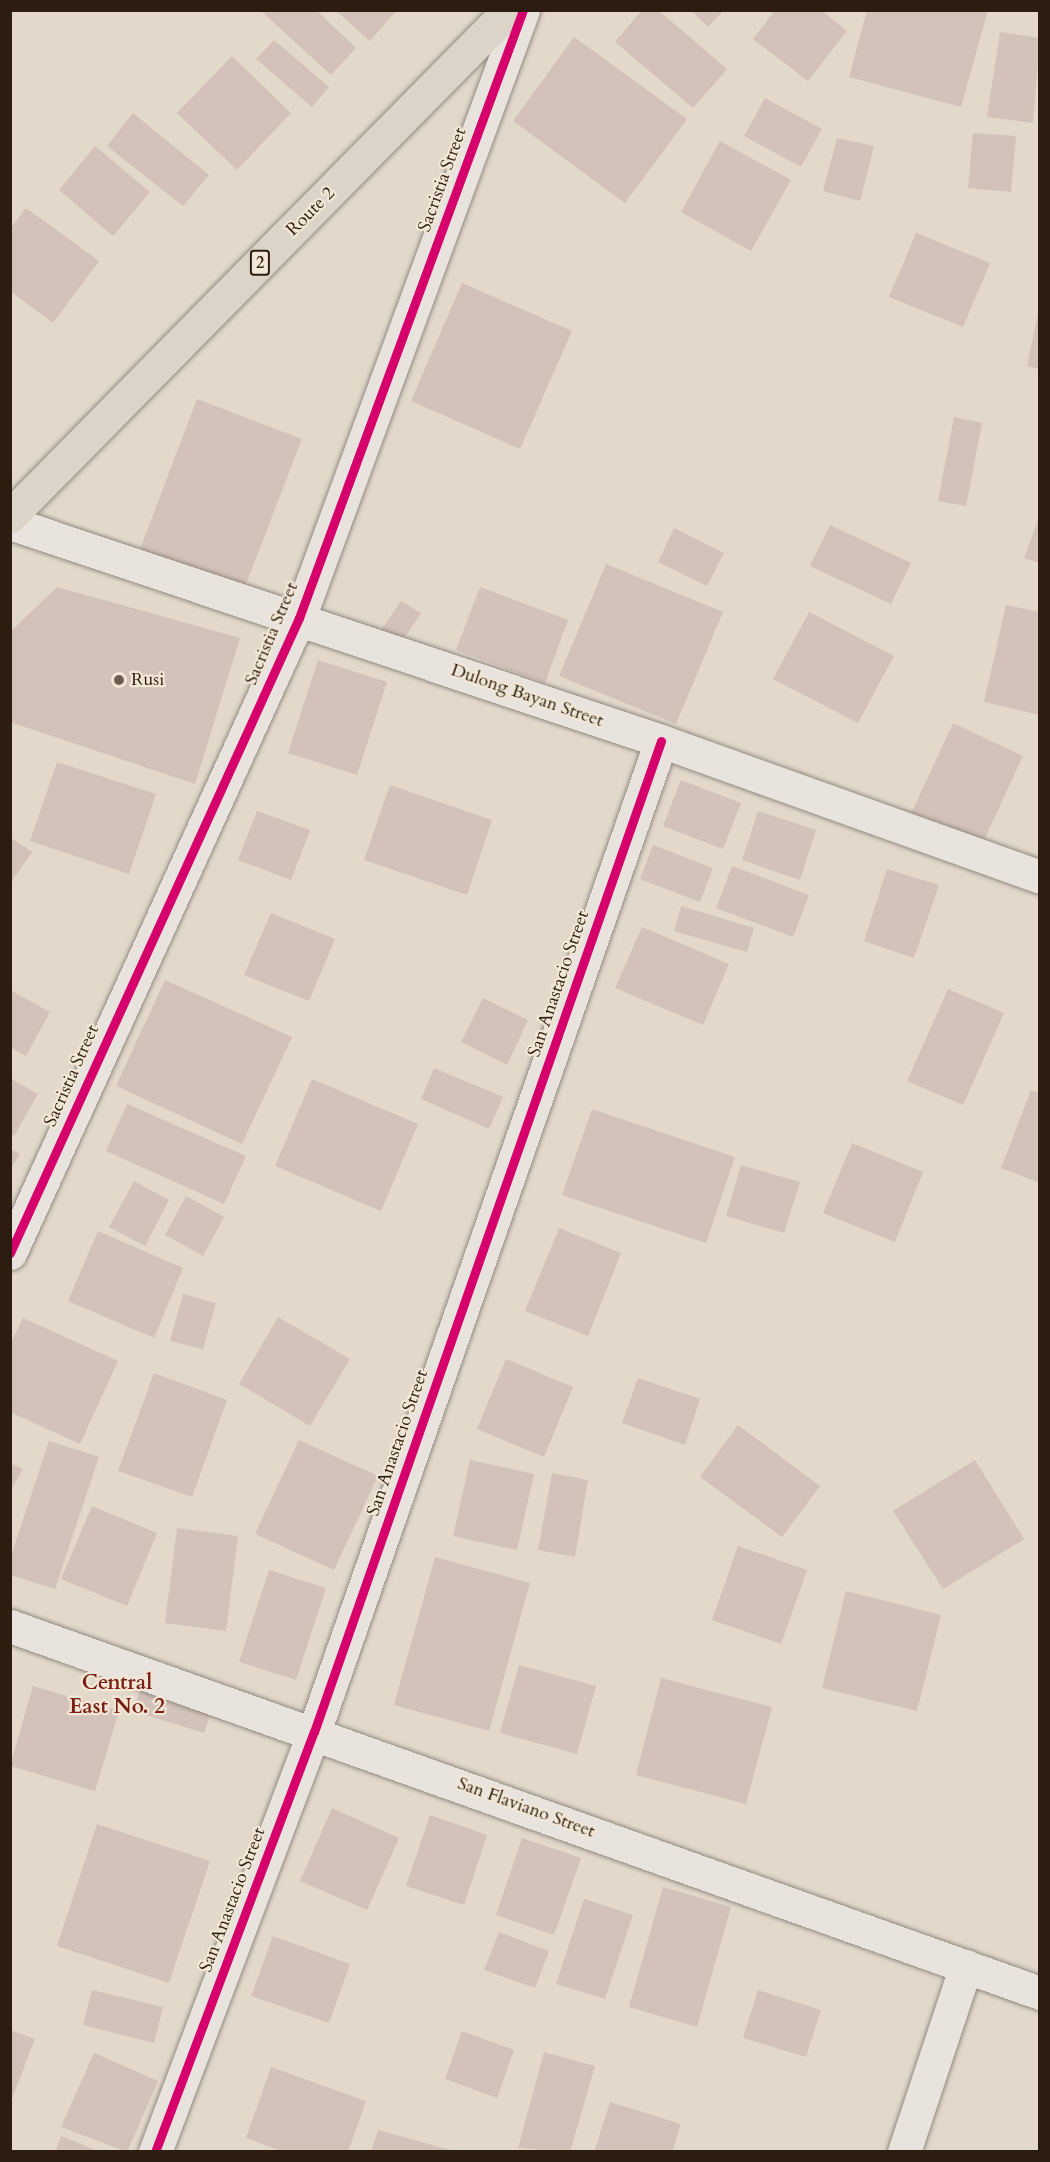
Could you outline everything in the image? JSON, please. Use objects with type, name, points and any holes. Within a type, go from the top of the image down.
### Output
[{"type":"highway","name":"Route 2","points":[[10,516],[509,10]]},
{"type":"street","name":"Sacristia Street","points":[[10,1253],[298,618],[523,10]]},
{"type":"street","name":"Dulong Bayan Street","points":[[10,523],[661,741],[1040,877]]},
{"type":"street","name":"San Anastacio Street","points":[[155,2151],[315,1732],[661,741]]},
{"type":"street","name":"San Flaviano Street","points":[[10,1626],[315,1732],[1040,1993]]},
{"type":"street","points":[[904,2151],[966,1966]]},
{"type":"building","points":[[260,10],[316,10],[356,48],[331,75]]},
{"type":"building","points":[[335,10],[397,10],[370,41]]},
{"type":"building","points":[[642,10],[658,10],[727,69],[693,108],[615,42]]},
{"type":"building","points":[[691,10],[724,10],[708,27]]},
{"type":"building","points":[[775,10],[821,10],[847,31],[808,81],[753,39]]},
{"type":"building","points":[[867,10],[988,10],[961,107],[849,77]]},
{"type":"building","points":[[1000,32],[1040,38],[1033,123],[987,117]]},
{"type":"building","points":[[574,37],[687,119],[625,203],[513,121]]},
{"type":"building","points":[[274,40],[329,87],[312,107],[256,59]]},
{"type":"building","points":[[232,56],[291,113],[237,170],[177,113]]},
{"type":"building","points":[[765,98],[822,129],[801,167],[744,136]]},
{"type":"building","points":[[133,113],[209,175],[183,206],[107,146]]},
{"type":"building","points":[[973,133],[1016,136],[1011,192],[968,188]]},
{"type":"building","points":[[837,138],[874,146],[860,201],[823,191]]},
{"type":"building","points":[[720,141],[791,180],[751,251],[681,212]]},
{"type":"building","points":[[95,146],[150,192],[113,236],[59,190]]},
{"type":"building","points":[[26,208],[99,261],[53,323],[10,291],[10,229]]},
{"type":"building","points":[[916,233],[990,263],[963,327],[889,297]]},
{"type":"building","points":[[462,283],[572,331],[520,449],[411,401]]},
{"type":"building","points":[[1040,303],[1040,369],[1027,366]]},
{"type":"building","points":[[197,399],[302,439],[244,589],[140,549]]},
{"type":"building","points":[[954,417],[982,423],[966,506],[938,501]]},
{"type":"building","points":[[1040,515],[1040,563],[1024,558]]},
{"type":"building","points":[[830,525],[911,563],[891,604],[810,566]]},
{"type":"building","points":[[674,528],[724,553],[707,586],[658,562]]},
{"type":"building","points":[[606,564],[723,612],[676,724],[559,676]]},
{"type":"building","name":"Rusi","points":[[57,587],[240,638],[195,784],[10,722],[10,632]]},
{"type":"building","points":[[480,587],[568,620],[545,683],[456,650]]},
{"type":"building","points":[[401,601],[421,613],[399,646],[379,633]]},
{"type":"building","points":[[1006,605],[1040,612],[1040,715],[984,702]]},
{"type":"building","points":[[809,612],[894,656],[858,723],[773,679]]},
{"type":"building","points":[[318,660],[387,682],[357,775],[288,753]]},
{"type":"building","points":[[953,723],[1023,756],[979,851],[909,818]]},
{"type":"building","points":[[57,762],[156,794],[129,874],[30,841]]},
{"type":"building","points":[[681,780],[741,803],[723,849],[663,826]]},
{"type":"building","points":[[390,785],[492,820],[467,895],[364,860]]},
{"type":"building","points":[[257,811],[310,830],[291,880],[238,860]]},
{"type":"building","points":[[758,811],[816,830],[800,880],[742,860]]},
{"type":"building","points":[[10,837],[32,852],[10,884]]},
{"type":"building","points":[[653,845],[713,868],[700,902],[640,879]]},
{"type":"building","points":[[732,866],[809,895],[793,937],[716,908]]},
{"type":"building","points":[[887,869],[939,885],[914,958],[864,941]]},
{"type":"building","points":[[681,906],[754,928],[747,952],[674,931]]},
{"type":"building","points":[[271,913],[335,939],[309,1001],[244,975]]},
{"type":"building","points":[[642,927],[729,964],[703,1025],[615,988]]},
{"type":"building","points":[[165,980],[292,1037],[242,1144],[116,1086]]},
{"type":"building","points":[[948,989],[1004,1013],[963,1105],[907,1081]]},
{"type":"building","points":[[10,990],[50,1012],[26,1056],[10,1047]]},
{"type":"building","points":[[483,998],[528,1020],[507,1065],[461,1042]]},
{"type":"building","points":[[434,1068],[503,1097],[489,1129],[421,1099]]},
{"type":"building","points":[[10,1078],[38,1094],[14,1136],[10,1134]]},
{"type":"building","points":[[312,1079],[418,1124],[381,1211],[275,1166]]},
{"type":"building","points":[[1031,1090],[1040,1093],[1040,1183],[1001,1168]]},
{"type":"building","points":[[127,1104],[246,1156],[224,1204],[106,1151]]},
{"type":"building","points":[[592,1109],[735,1157],[706,1243],[562,1195]]},
{"type":"building","points":[[852,1143],[923,1172],[895,1242],[823,1213]]},
{"type":"building","points":[[10,1149],[20,1154],[10,1170]]},
{"type":"building","points":[[741,1165],[800,1182],[784,1233],[726,1216]]},
{"type":"building","points":[[134,1181],[169,1200],[145,1246],[109,1227]]},
{"type":"building","points":[[186,1196],[224,1217],[203,1256],[165,1235]]},
{"type":"building","points":[[559,1228],[621,1253],[588,1336],[525,1311]]},
{"type":"building","points":[[98,1231],[183,1268],[154,1338],[68,1301]]},
{"type":"building","points":[[183,1294],[216,1303],[203,1349],[170,1341]]},
{"type":"building","points":[[278,1317],[350,1359],[310,1426],[239,1384]]},
{"type":"building","points":[[23,1318],[118,1361],[80,1444],[10,1412],[10,1345]]},
{"type":"building","points":[[506,1359],[573,1387],[544,1457],[477,1429]]},
{"type":"building","points":[[154,1373],[227,1400],[192,1497],[118,1471]]},
{"type":"building","points":[[638,1378],[700,1399],[685,1445],[622,1423]]},
{"type":"building","points":[[738,1425],[820,1486],[782,1537],[700,1477]]},
{"type":"building","points":[[299,1440],[378,1476],[334,1570],[255,1534]]},
{"type":"building","points":[[49,1441],[99,1457],[55,1589],[10,1575],[10,1559]]},
{"type":"building","points":[[470,1460],[534,1474],[517,1550],[453,1536]]},
{"type":"building","points":[[975,1460],[1024,1539],[943,1589],[893,1511]]},
{"type":"building","points":[[10,1463],[23,1469],[10,1492]]},
{"type":"building","points":[[552,1473],[588,1480],[575,1557],[538,1550]]},
{"type":"building","points":[[92,1506],[157,1533],[127,1606],[61,1579]]},
{"type":"building","points":[[177,1528],[238,1536],[226,1631],[165,1623]]},
{"type":"building","points":[[738,1546],[807,1570],[781,1644],[712,1620]]},
{"type":"building","points":[[435,1557],[530,1583],[489,1731],[394,1705]]},
{"type":"building","points":[[269,1570],[326,1588],[296,1680],[239,1662]]},
{"type":"building","points":[[846,1591],[941,1615],[917,1711],[822,1688]]},
{"type":"building","points":[[519,1665],[596,1686],[577,1754],[500,1733]]},
{"type":"building","points":[[661,1678],[772,1707],[746,1804],[636,1775]]},
{"type":"building","points":[[33,1686],[119,1711],[95,1791],[10,1766]]},
{"type":"building","points":[[140,1690],[211,1712],[204,1733],[133,1711]]},
{"type":"building","points":[[332,1808],[399,1838],[367,1910],[300,1881]]},
{"type":"building","points":[[430,1815],[487,1835],[464,1905],[406,1886]]},
{"type":"building","points":[[97,1824],[210,1861],[169,1983],[57,1946]]},
{"type":"building","points":[[522,1838],[581,1858],[554,1935],[496,1915]]},
{"type":"building","points":[[663,1887],[731,1907],[697,2027],[629,2007]]},
{"type":"building","points":[[584,1899],[633,1915],[605,1999],[556,1984]]},
{"type":"building","points":[[499,1932],[549,1951],[535,1988],[484,1970]]},
{"type":"building","points":[[273,1936],[350,1964],[329,2023],[251,1996]]},
{"type":"building","points":[[92,1990],[163,2007],[154,2043],[83,2025]]},
{"type":"building","points":[[758,1990],[821,2010],[806,2057],[743,2038]]},
{"type":"building","points":[[10,2030],[35,2039],[11,2101],[10,2101]]},
{"type":"building","points":[[462,2031],[514,2050],[497,2098],[445,2079]]},
{"type":"building","points":[[544,2052],[595,2066],[570,2152],[518,2148]]},
{"type":"building","points":[[94,2053],[158,2081],[127,2152],[61,2127]]},
{"type":"building","points":[[271,2067],[366,2101],[348,2152],[284,2152],[246,2138]]},
{"type":"building","points":[[610,2102],[681,2124],[672,2152],[594,2152]]},
{"type":"building","points":[[378,2130],[454,2151],[454,2152],[371,2152]]},
{"type":"building","points":[[61,2136],[98,2151],[98,2152],[55,2152]]},
{"type":"cycle path","points":[[10,1253],[299,618],[523,10]]},
{"type":"cycle path","points":[[155,2152],[314,1732],[661,741]]},
{"type":"place","name":"Rusi","points":[[119,680]]},
{"type":"district","name":"Central East No. 2","points":[[117,1695]]}]
